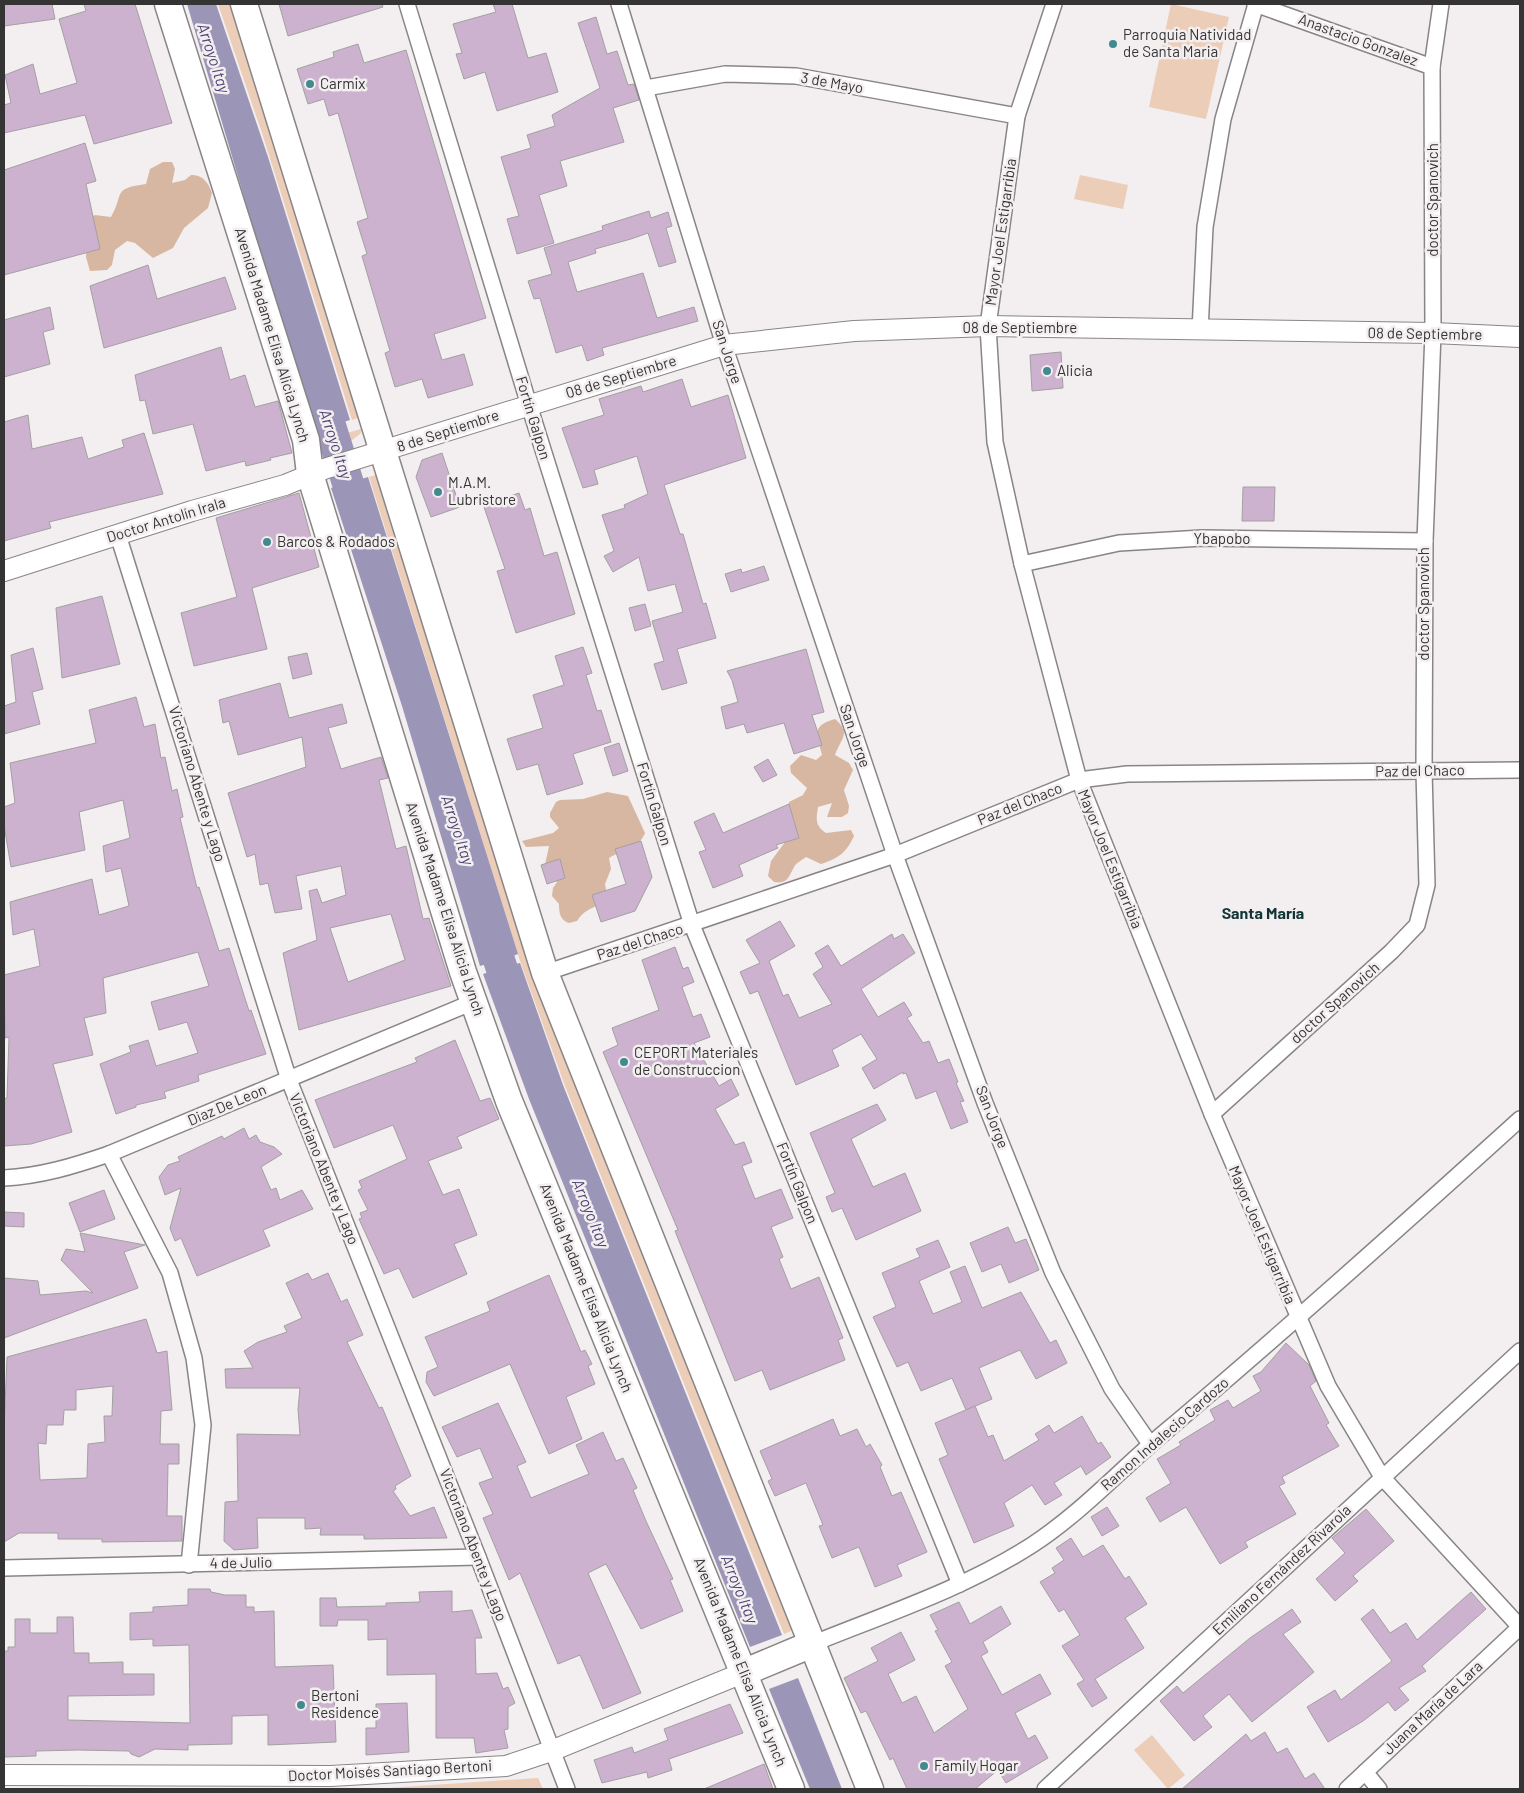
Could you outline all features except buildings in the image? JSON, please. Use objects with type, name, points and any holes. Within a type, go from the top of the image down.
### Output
[{"type":"highway","name":"Avenida Madame Elisa Alicia Lynch","points":[[168,4],[306,440],[319,471],[474,1002],[509,1101],[750,1669],[791,1789]]},
{"type":"highway","points":[[244,4],[376,454],[545,973],[802,1649],[870,1789]]},
{"type":"highway","name":"Ramon Indalecio Cardozo","points":[[750,1669],[802,1649]]},
{"type":"street","name":"Fortín Galpon","points":[[407,4],[529,405],[692,925],[960,1584]]},
{"type":"street","name":"San Jorge","points":[[619,4],[724,345],[895,855],[985,1103],[1053,1272],[1112,1389],[1150,1444]]},
{"type":"street","name":"Mayor Joel Estigarribia","points":[[1054,4],[1017,116],[988,326],[995,442],[1022,564],[1079,780],[1212,1114],[1298,1320],[1328,1386],[1382,1477],[1520,1627]]},
{"type":"street","name":"Anastacio Gonzalez","points":[[1256,4],[1432,67]]},
{"type":"street","points":[[1200,331],[1205,226],[1224,119],[1256,4]]},
{"type":"street","name":"doctor Spanovich","points":[[1212,1114],[1391,952],[1417,925],[1427,884],[1424,771],[1424,541],[1433,333],[1432,67],[1441,4]]},
{"type":"street","name":"3 de Mayo","points":[[646,88],[726,74],[796,76],[1017,116]]},
{"type":"street","name":"08 de Septiembre","points":[[529,405],[724,345],[854,331],[988,326],[1200,331],[1433,333],[1520,337]]},
{"type":"street","name":"8 de Septiembre","points":[[319,471],[529,405]]},
{"type":"street","name":"Doctor Antolín Irala","points":[[4,571],[192,511],[285,485],[319,471]]},
{"type":"street","name":"Victoriano Abente y Lago","points":[[118,535],[288,1080],[478,1557],[567,1789]]},
{"type":"street","name":"Ybapobo","points":[[1022,564],[1119,544],[1202,538],[1424,541]]},
{"type":"street","name":"Paz del Chaco","points":[[545,973],[895,855],[1079,780],[1127,774],[1520,770]]},
{"type":"street","name":"Diaz De Leon","points":[[4,1178],[29,1177],[60,1171],[110,1154],[474,1002]]},
{"type":"street","name":"Ramon Indalecio Cardozo","points":[[802,1649],[960,1584],[1002,1563],[1061,1525],[1087,1504],[1150,1444],[1298,1320],[1520,1119]]},
{"type":"street","points":[[110,1154],[170,1273],[194,1358],[203,1425],[190,1564]]},
{"type":"street","name":"Emiliano Fernández Rivarola","points":[[1045,1789],[1520,1351]]},
{"type":"street","name":"4 de Julio","points":[[4,1568],[478,1557]]},
{"type":"street","name":"Juana María de Lara","points":[[1347,1789],[1520,1627]]},
{"type":"street","name":"Doctor Moisés Santiago Bertoni","points":[[4,1775],[333,1782],[506,1766],[551,1751],[750,1669]]},
{"type":"street","points":[[1365,1772],[1379,1789]]},
{"type":"shaded area","points":[[218,4],[231,4],[266,108],[361,417],[352,420],[262,133]]},
{"type":"shaded area","points":[[1171,4],[1229,17],[1206,119],[1149,107]]},
{"type":"shaded area","points":[[163,162],[172,162],[175,169],[172,183],[185,180],[191,175],[199,176],[204,180],[212,193],[208,208],[184,228],[173,248],[153,258],[135,243],[127,241],[115,250],[112,265],[107,270],[90,271],[86,257],[88,219],[95,215],[111,217],[123,190],[146,184],[150,169]]},
{"type":"shaded area","points":[[1080,175],[1128,185],[1123,209],[1074,199]]},
{"type":"shaded area","points":[[361,429],[361,433],[340,447],[328,450],[318,448],[316,442]]},
{"type":"shaded area","points":[[379,474],[793,1630],[784,1634],[565,1086],[520,961],[369,477]]},
{"type":"shaded area","points":[[835,719],[843,728],[844,736],[835,755],[849,763],[853,770],[844,790],[849,806],[848,813],[842,817],[827,817],[832,803],[818,807],[817,822],[826,833],[851,830],[854,836],[845,851],[837,857],[821,864],[806,857],[795,866],[785,881],[774,882],[768,876],[771,861],[794,830],[795,823],[788,809],[789,802],[803,795],[807,788],[791,773],[790,766],[801,755],[816,760],[822,755],[817,733],[818,729],[821,725]]},
{"type":"shaded area","points":[[607,792],[628,796],[645,833],[639,843],[609,858],[611,869],[605,884],[607,896],[604,900],[585,912],[577,921],[569,923],[562,918],[559,904],[552,896],[553,888],[557,882],[545,865],[549,846],[526,847],[522,841],[553,833],[559,828],[550,817],[556,802],[560,800],[583,799]]},
{"type":"shaded area","points":[[1152,1735],[1185,1775],[1168,1789],[1134,1750]]},
{"type":"shaded area","points":[[538,1778],[543,1789],[373,1789]]},
{"type":"water","points":[[187,4],[216,4],[268,157],[350,420],[317,430],[273,295]]},
{"type":"water","points":[[368,477],[518,954],[513,956],[515,964],[512,956],[480,966],[402,706],[331,488]]},
{"type":"water","points":[[520,963],[563,1085],[782,1635],[750,1647],[529,1099],[483,974]]},
{"type":"water","points":[[798,1678],[842,1789],[810,1789],[769,1689]]},
{"type":"waterway","name":"Arroyo Itay","points":[[317,384],[361,525]]},
{"type":"waterway","name":"Arroyo Itay","points":[[485,918],[516,1011]]},
{"type":"place","name":"Parroquia Natividad de Santa Maria","points":[[1113,44]]},
{"type":"place","name":"Carmix","points":[[310,84]]},
{"type":"place","name":"Alicia","points":[[1047,371]]},
{"type":"place","name":"M.A.M. Lubristore","points":[[438,492]]},
{"type":"place","name":"Barcos & Rodados","points":[[267,542]]},
{"type":"place","name":"CEPORT Materiales de Construccion","points":[[624,1062]]},
{"type":"place","name":"Bertoni Residence","points":[[301,1705]]},
{"type":"place","name":"Family Hogar","points":[[924,1766]]},
{"type":"district","name":"Santa María","points":[[1263,913]]}]
